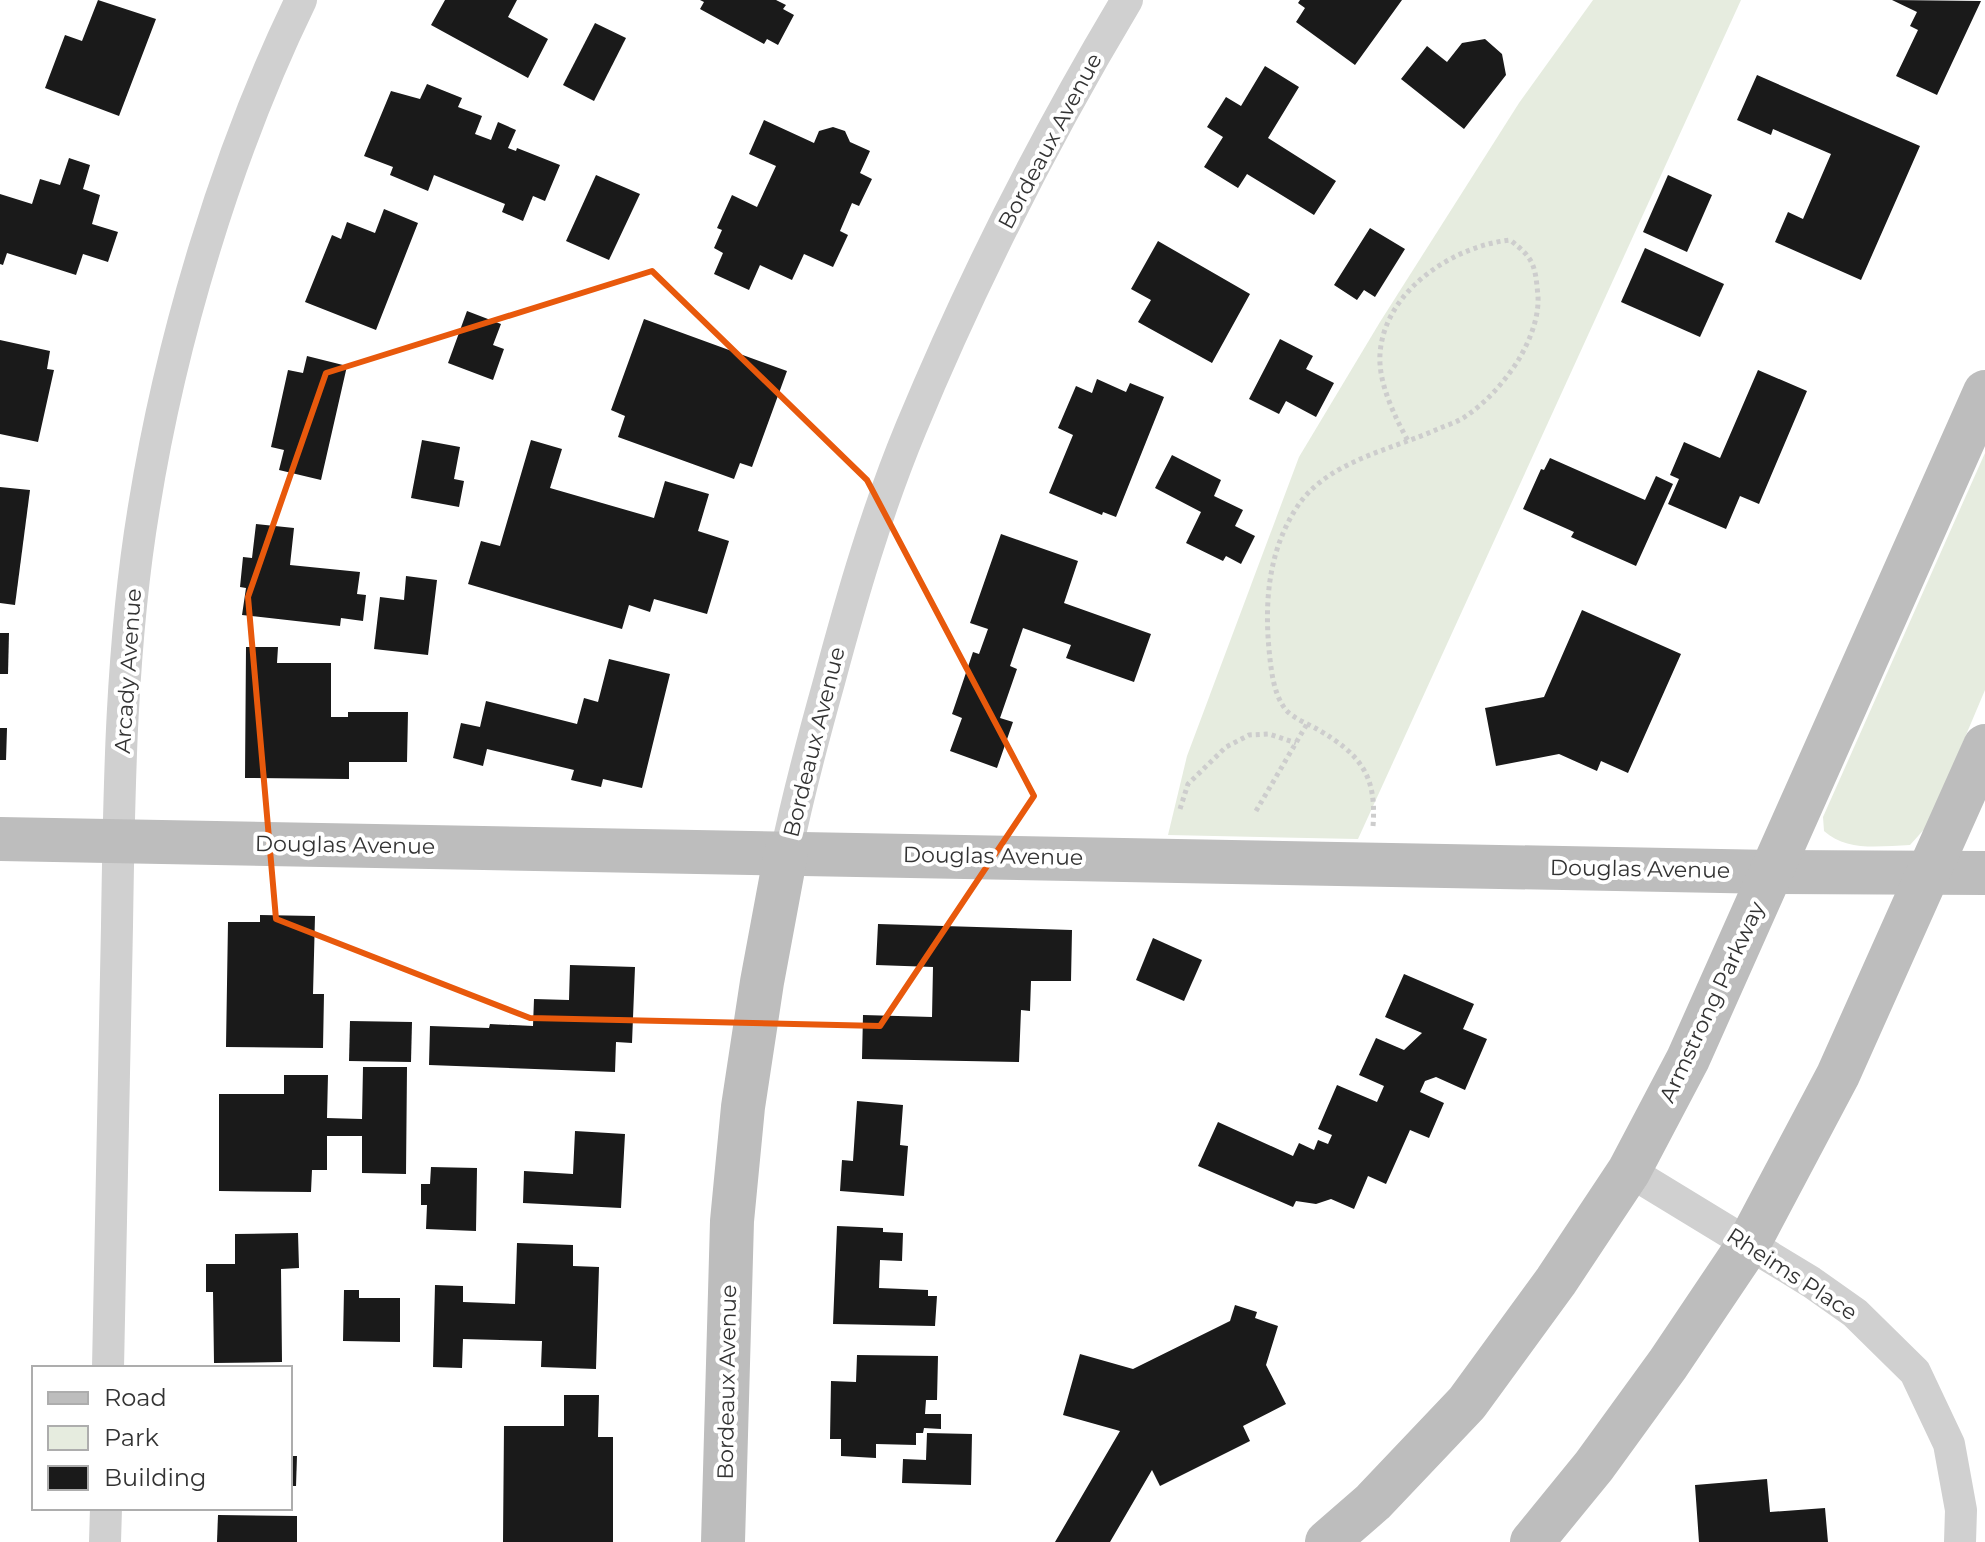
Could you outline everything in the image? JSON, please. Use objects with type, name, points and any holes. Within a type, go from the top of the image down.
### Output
[{"type":"street","name":"Arcady Avenue","points":[[108,1366],[118,840],[132,594],[144,506],[164,403],[191,298],[240,141],[301,0]]},
{"type":"street","name":"Bordeaux Avenue","points":[[723,1542],[732,1221],[743,1107],[762,982],[800,791],[855,585],[910,430],[986,261],[1056,125],[1127,0]]},
{"type":"street","name":"Armstrong Parkway","points":[[1327,1542],[1373,1502],[1467,1403],[1556,1281],[1629,1171],[1688,1059],[1985,392]]},
{"type":"street","points":[[1532,1542],[1594,1466],[1748,1245],[1838,1075],[1985,746]]},
{"type":"street","name":"Douglas Avenue","points":[[0,839],[1773,872],[1985,873]]},
{"type":"street","name":"Rheims Place","points":[[1629,1171],[1800,1275],[1855,1313],[1915,1372],[1949,1444],[1961,1510],[1960,1542]]},
{"type":"street","points":[[105,1542],[106,1510]]},
{"type":"path","points":[[1371,863],[1374,803],[1364,766],[1343,744],[1287,712],[1276,692],[1267,631],[1267,594],[1275,555],[1296,508],[1314,485],[1350,464],[1408,441],[1465,417],[1508,378],[1526,347],[1539,310],[1535,266],[1525,252],[1510,240],[1491,242],[1453,258],[1420,280],[1396,305],[1384,332],[1379,355],[1387,394],[1408,441]]},
{"type":"path","points":[[1256,811],[1307,724]]},
{"type":"path","points":[[1180,809],[1188,784],[1226,747],[1249,735],[1269,734],[1296,743]]},
{"type":"highlighted area","points":[[652,271],[867,480],[1034,796],[880,1026],[530,1018],[276,919],[248,597],[326,373]]},
{"type":"green space","points":[[1593,0],[1741,0],[1358,839],[1168,835],[1187,756],[1299,457],[1380,322],[1519,103]]},
{"type":"green space","points":[[1985,453],[1985,690],[1928,825],[1910,845],[1876,847],[1843,842],[1824,831],[1823,817]]},
{"type":"building","points":[[98,0],[156,19],[119,116],[45,88],[65,35],[82,41]]},
{"type":"building","points":[[445,0],[517,0],[508,17],[548,39],[528,78],[431,25]]},
{"type":"building","points":[[700,0],[776,0],[786,5],[783,9],[794,15],[778,45],[767,39],[764,44],[700,9],[704,2]]},
{"type":"building","points":[[1300,0],[1402,0],[1355,65],[1296,22],[1305,8],[1298,3]]},
{"type":"building","points":[[1892,0],[1981,1],[1937,95],[1896,76],[1918,30],[1910,26],[1917,12]]},
{"type":"building","points":[[595,23],[626,38],[594,101],[563,85]]},
{"type":"building","points":[[1485,39],[1502,54],[1506,75],[1464,129],[1401,79],[1427,46],[1447,62],[1462,43]]},
{"type":"building","points":[[1265,66],[1299,87],[1268,138],[1336,181],[1314,215],[1247,174],[1238,188],[1204,167],[1223,137],[1207,127],[1226,97],[1241,106]]},
{"type":"building","points":[[1757,75],[1920,146],[1861,280],[1775,242],[1788,212],[1803,219],[1831,154],[1773,129],[1771,135],[1737,120]]},
{"type":"building","points":[[427,84],[462,98],[458,107],[482,116],[475,134],[491,140],[498,122],[516,130],[508,148],[516,151],[517,148],[560,165],[545,201],[533,196],[523,221],[502,212],[505,204],[434,175],[428,191],[390,175],[393,167],[364,156],[391,91],[420,99]]},
{"type":"building","points":[[764,120],[814,143],[819,131],[833,127],[845,131],[850,142],[870,151],[860,173],[872,179],[859,206],[852,203],[840,231],[848,235],[833,267],[804,254],[792,280],[760,265],[749,290],[714,274],[723,253],[714,248],[722,230],[717,228],[732,195],[757,207],[776,166],[749,154]]},
{"type":"building","points":[[69,158],[90,165],[83,189],[100,195],[92,224],[118,232],[108,262],[83,254],[76,275],[7,253],[3,265],[0,264],[0,194],[32,204],[40,179],[60,185]]},
{"type":"building","points":[[596,175],[640,194],[609,260],[566,241]]},
{"type":"building","points":[[1668,175],[1712,195],[1687,252],[1643,232]]},
{"type":"building","points":[[384,209],[418,223],[376,330],[305,302],[332,235],[341,239],[347,222],[375,233]]},
{"type":"building","points":[[1370,228],[1405,249],[1375,297],[1364,290],[1357,300],[1334,285]]},
{"type":"building","points":[[1158,241],[1250,294],[1212,363],[1138,322],[1151,300],[1131,289]]},
{"type":"building","points":[[1645,248],[1724,284],[1700,337],[1621,302]]},
{"type":"building","points":[[467,311],[501,324],[493,345],[504,349],[493,380],[448,363]]},
{"type":"building","points":[[644,319],[787,371],[752,467],[740,463],[734,479],[618,437],[625,416],[611,410]]},
{"type":"building","points":[[1280,339],[1313,356],[1306,369],[1334,383],[1316,417],[1286,401],[1279,414],[1249,399]]},
{"type":"building","points":[[0,340],[50,351],[47,369],[54,370],[38,442],[0,434]]},
{"type":"building","points":[[307,356],[347,366],[321,480],[279,470],[284,450],[271,447],[288,370],[303,373]]},
{"type":"building","points":[[1758,370],[1807,391],[1759,504],[1740,496],[1726,529],[1668,504],[1679,479],[1670,475],[1684,442],[1720,458]]},
{"type":"building","points":[[1097,379],[1126,392],[1130,383],[1164,397],[1116,517],[1103,512],[1102,515],[1049,493],[1073,435],[1058,428],[1076,386],[1092,393]]},
{"type":"building","points":[[422,440],[460,447],[454,479],[464,481],[459,507],[411,498]]},
{"type":"building","points":[[531,440],[562,449],[550,488],[654,518],[665,481],[709,494],[698,531],[729,541],[707,614],[654,599],[650,612],[629,605],[622,629],[468,584],[481,541],[500,546]]},
{"type":"building","points":[[1172,455],[1221,480],[1214,496],[1243,510],[1235,526],[1255,536],[1241,564],[1226,556],[1223,561],[1186,543],[1201,512],[1155,488]]},
{"type":"building","points":[[1550,458],[1645,500],[1656,476],[1673,484],[1636,566],[1571,537],[1574,532],[1523,509],[1541,469],[1544,470]]},
{"type":"building","points":[[0,487],[30,490],[15,605],[0,603]]},
{"type":"building","points":[[256,524],[294,528],[290,565],[360,572],[357,594],[366,595],[363,621],[341,618],[340,626],[242,615],[246,588],[240,587],[243,557],[252,558]]},
{"type":"building","points":[[1001,534],[1078,561],[1064,603],[1151,634],[1134,682],[1066,658],[1071,645],[1023,628],[1010,666],[1017,669],[1000,718],[1013,722],[997,768],[950,751],[962,718],[952,714],[973,652],[979,654],[988,629],[970,623]]},
{"type":"building","points":[[406,576],[437,580],[428,655],[374,649],[380,597],[404,600]]},
{"type":"building","points":[[1582,610],[1681,654],[1628,773],[1601,761],[1597,771],[1559,754],[1496,766],[1485,708],[1544,697]]},
{"type":"building","points":[[0,633],[9,633],[8,674],[0,674]]},
{"type":"building","points":[[246,647],[278,647],[277,663],[331,663],[331,717],[348,717],[348,712],[408,712],[407,762],[349,762],[349,779],[245,778]]},
{"type":"building","points":[[609,659],[670,674],[642,788],[603,779],[601,787],[571,780],[574,770],[487,749],[483,766],[453,758],[461,723],[480,727],[486,701],[577,724],[584,698],[598,702]]},
{"type":"building","points":[[0,728],[7,728],[6,760],[0,760]]},
{"type":"building","points":[[260,915],[315,916],[313,994],[324,994],[323,1048],[226,1047],[228,922],[260,922]]},
{"type":"building","points":[[878,924],[1072,930],[1071,981],[1031,981],[1030,1011],[1021,1010],[1019,1062],[862,1059],[863,1015],[932,1017],[933,967],[876,965]]},
{"type":"building","points":[[1153,938],[1202,960],[1184,1001],[1136,980]]},
{"type":"building","points":[[570,965],[635,967],[632,1043],[616,1042],[615,1072],[429,1065],[430,1026],[533,1026],[534,999],[569,1000]]},
{"type":"building","points":[[1404,974],[1474,1004],[1463,1029],[1487,1039],[1465,1090],[1436,1077],[1425,1081],[1420,1092],[1444,1103],[1429,1138],[1410,1130],[1386,1184],[1368,1176],[1354,1209],[1331,1199],[1316,1204],[1296,1201],[1293,1207],[1198,1166],[1218,1122],[1293,1156],[1299,1143],[1314,1150],[1318,1140],[1328,1144],[1332,1135],[1318,1129],[1337,1085],[1377,1102],[1384,1086],[1359,1075],[1376,1038],[1404,1050],[1422,1033],[1385,1017]]},
{"type":"building","points":[[350,1021],[412,1022],[411,1062],[349,1061]]},
{"type":"building","points":[[363,1067],[407,1067],[406,1174],[362,1173],[362,1136],[327,1136],[327,1170],[312,1170],[311,1192],[219,1191],[219,1094],[284,1094],[284,1075],[328,1075],[327,1118],[362,1119]]},
{"type":"building","points":[[857,1101],[903,1105],[900,1145],[908,1146],[904,1196],[840,1191],[842,1160],[853,1161]]},
{"type":"building","points":[[575,1131],[625,1134],[621,1208],[523,1203],[524,1171],[573,1174]]},
{"type":"building","points":[[431,1167],[477,1168],[476,1231],[426,1229],[427,1205],[421,1205],[421,1184],[430,1184]]},
{"type":"building","points":[[837,1226],[883,1228],[883,1232],[903,1233],[902,1261],[880,1260],[879,1288],[928,1290],[928,1296],[937,1296],[935,1326],[833,1324]]},
{"type":"building","points":[[298,1233],[299,1268],[281,1269],[282,1362],[214,1363],[213,1292],[206,1292],[206,1264],[235,1264],[235,1234]]},
{"type":"building","points":[[517,1243],[573,1245],[573,1266],[599,1267],[596,1369],[541,1367],[542,1341],[463,1339],[462,1368],[433,1367],[435,1285],[463,1286],[463,1302],[515,1304]]},
{"type":"building","points":[[344,1290],[359,1290],[359,1298],[400,1298],[400,1342],[343,1341]]},
{"type":"building","points":[[1235,1305],[1257,1312],[1255,1318],[1278,1326],[1266,1365],[1286,1404],[1243,1426],[1250,1441],[1160,1486],[1152,1470],[1110,1542],[1055,1542],[1120,1431],[1063,1415],[1080,1354],[1133,1369],[1230,1321]]},
{"type":"building","points":[[857,1355],[938,1356],[937,1400],[926,1400],[925,1414],[941,1414],[941,1429],[924,1428],[923,1433],[916,1433],[916,1445],[876,1444],[876,1458],[841,1456],[841,1439],[830,1439],[831,1381],[856,1382]]},
{"type":"building","points":[[564,1395],[599,1395],[598,1437],[613,1437],[613,1542],[503,1542],[504,1426],[564,1426]]},
{"type":"building","points":[[927,1433],[972,1434],[971,1485],[902,1483],[903,1459],[926,1460]]},
{"type":"building","points":[[292,1456],[297,1456],[296,1486],[292,1486]]},
{"type":"building","points":[[1767,1479],[1770,1512],[1825,1508],[1828,1542],[1699,1542],[1695,1485]]},
{"type":"building","points":[[218,1515],[297,1516],[297,1542],[217,1542]]}]
